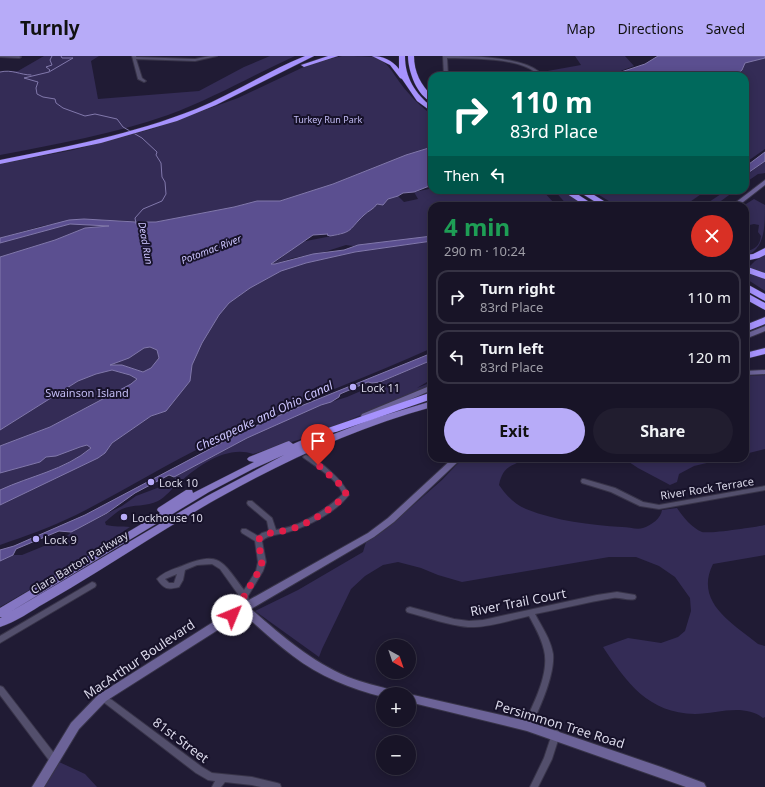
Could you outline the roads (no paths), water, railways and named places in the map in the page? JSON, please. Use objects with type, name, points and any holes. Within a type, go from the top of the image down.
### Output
[{"type":"highway","points":[[156,124],[302,56]]},
{"type":"highway","points":[[202,108],[291,64],[311,56]]},
{"type":"highway","points":[[0,162],[111,137],[156,124],[246,91],[298,67],[336,56]]},
{"type":"highway","points":[[375,56],[392,64],[412,91],[428,106]]},
{"type":"highway","points":[[402,56],[402,70],[412,91]]},
{"type":"highway","points":[[411,56],[411,65],[416,80],[422,90],[428,95]]},
{"type":"highway","points":[[417,56],[416,66],[419,76],[428,93]]},
{"type":"highway","points":[[0,158],[111,137]]},
{"type":"highway","points":[[573,194],[590,202]]},
{"type":"highway","points":[[584,194],[592,202]]},
{"type":"highway","points":[[749,257],[756,256],[765,251]]},
{"type":"highway","points":[[749,270],[765,276]]},
{"type":"highway","points":[[749,290],[762,305]]},
{"type":"highway","points":[[749,297],[762,305]]},
{"type":"highway","points":[[749,301],[762,305]]},
{"type":"highway","points":[[749,327],[765,320]]},
{"type":"highway","points":[[749,332],[765,327]]},
{"type":"highway","points":[[749,355],[765,351]]},
{"type":"highway","points":[[332,430],[428,396]]},
{"type":"main road","points":[[739,202],[765,182]]},
{"type":"main road","points":[[749,335],[765,327]]},
{"type":"main road","points":[[749,373],[765,372]]},
{"type":"main road","name":"Clara Barton Parkway","points":[[0,613],[206,490],[250,467],[428,389]]},
{"type":"main road","name":"Clara Barton Parkway","points":[[0,623],[209,498],[256,472],[301,451],[376,421],[428,405]]},
{"type":"main road","points":[[252,458],[276,448],[332,430]]},
{"type":"main road","name":"MacArthur Boulevard","points":[[38,787],[75,726],[102,698],[243,608],[371,535],[391,520],[454,462]]},
{"type":"main road","points":[[86,562],[189,492]]},
{"type":"main road","points":[[243,608],[288,647],[316,667],[368,689],[376,691]]},
{"type":"main road","name":"Persimmon Tree Road","points":[[416,700],[556,734],[700,787]]},
{"type":"street","points":[[0,56],[18,57]]},
{"type":"street","points":[[144,81],[140,79],[134,57],[195,60],[215,56]]},
{"type":"street","points":[[446,72],[445,57],[520,63],[534,68],[537,72]]},
{"type":"street","points":[[258,540],[262,536],[273,532],[287,530],[305,523],[335,505],[346,495],[345,489],[334,478],[306,458]]},
{"type":"street","name":"River Rock Terrace","points":[[584,481],[612,490],[642,504],[659,507],[765,488]]},
{"type":"street","points":[[250,503],[270,520],[273,532]]},
{"type":"street","points":[[244,531],[258,540],[262,562],[259,571],[244,596]]},
{"type":"street","points":[[182,570],[206,561],[213,561],[222,567],[244,596],[245,602],[243,608]]},
{"type":"street","points":[[0,640],[92,585]]},
{"type":"street","name":"River Trail Court","points":[[410,610],[469,624],[483,623],[617,595],[632,598]]},
{"type":"street","points":[[528,726],[550,661],[546,641],[531,613]]},
{"type":"street","points":[[0,689],[54,760]]},
{"type":"street","name":"81st Street","points":[[102,698],[110,702],[199,770],[211,777],[252,781],[277,787]]},
{"type":"street","points":[[534,787],[548,758],[556,734]]},
{"type":"street","points":[[216,787],[222,779]]},
{"type":"water","points":[[658,56],[765,56],[765,58],[745,63],[740,72],[621,72],[645,64]]},
{"type":"water","name":"Potomac River","points":[[428,148],[428,187],[414,192],[403,193],[388,199],[383,205],[377,204],[347,232],[330,236],[327,235],[328,234],[313,235],[271,264],[313,254],[344,250],[358,245],[428,236],[428,242],[355,252],[306,263],[281,271],[250,288],[229,303],[219,315],[202,343],[192,365],[190,381],[166,411],[151,416],[112,443],[105,453],[98,458],[0,505],[0,490],[70,462],[91,448],[87,445],[56,456],[46,457],[40,462],[0,473],[0,446],[50,427],[131,384],[137,379],[130,375],[112,370],[96,374],[78,381],[0,430],[0,257],[55,240],[85,228],[109,226],[70,224],[0,243],[0,238],[69,220],[84,219],[156,222],[257,201],[280,201],[333,184],[406,155]],"holes":[[[150,347],[157,350],[159,358],[151,368],[143,372],[122,365],[110,365],[129,358],[144,348]]]},
{"type":"water","points":[[765,152],[765,161],[749,172],[749,164]]},
{"type":"water","points":[[428,355],[428,362],[380,382],[368,382],[340,394],[339,397],[331,402],[247,438],[174,477],[169,475],[135,493],[107,513],[71,532],[59,531],[16,549],[13,555],[0,561],[0,550],[14,546],[85,515],[240,433],[296,408]]},
{"type":"waterway","points":[[49,71],[50,70],[46,67],[52,65],[50,60],[52,56]]},
{"type":"waterway","name":"Dead Run","points":[[61,56],[62,58],[73,58],[49,72],[24,78],[38,82],[36,88],[37,94],[43,97],[55,99],[56,103],[63,108],[85,116],[95,114],[117,119],[123,127],[142,138],[157,152],[156,155],[161,163],[162,177],[165,182],[166,194],[162,201],[143,209],[135,218],[136,224]]},
{"type":"waterway","points":[[0,72],[8,71],[31,75]]},
{"type":"place","name":"Lock 11","points":[[353,387]]},
{"type":"place","name":"Lock 10","points":[[151,482]]},
{"type":"place","name":"Lockhouse 10","points":[[124,517]]},
{"type":"place","name":"Lock 9","points":[[36,539]]},
{"type":"park label","name":"Turkey Run Park","points":[[328,119]]},
{"type":"park label","name":"Swainson Island","points":[[87,392]]},
{"type":"water label","name":"Chesapeake and Ohio Canal","points":[[264,416]]}]
